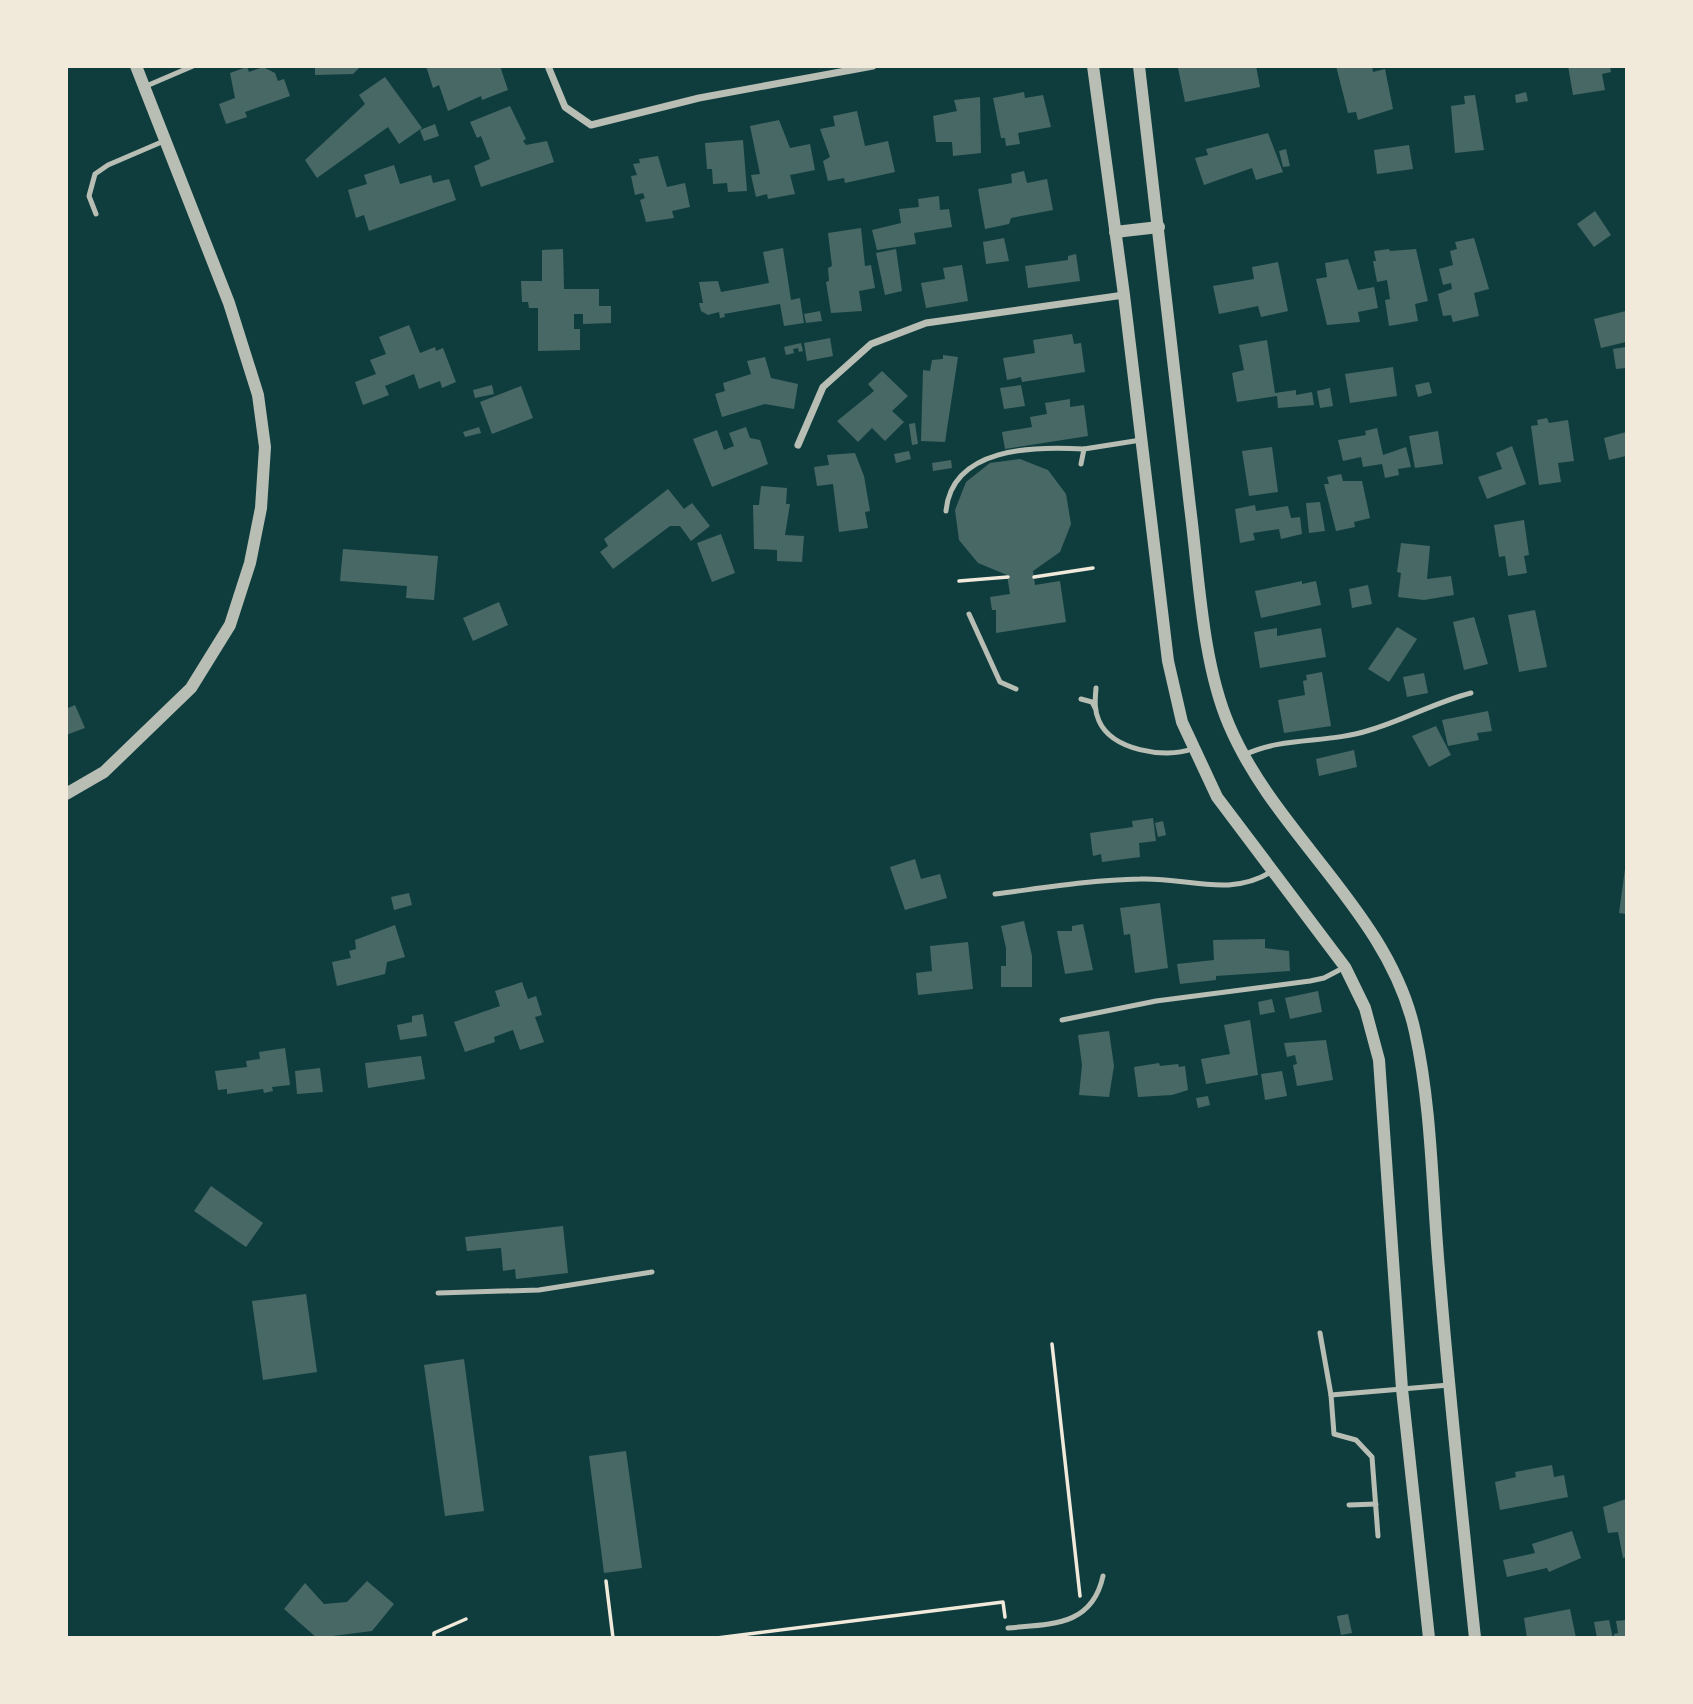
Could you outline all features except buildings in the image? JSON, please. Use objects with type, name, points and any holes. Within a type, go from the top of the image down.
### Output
[{"type":"street","points":[[66,794],[104,772],[191,688],[230,625],[250,563],[261,508],[265,447],[258,395],[229,303],[136,66]]},
{"type":"street","points":[[548,66],[565,107],[590,125],[699,98],[873,66]]},
{"type":"street","points":[[1093,66],[1124,295],[1168,661],[1182,722],[1192,749],[1217,797],[1345,967],[1365,1008],[1379,1060],[1402,1390],[1429,1637]]},
{"type":"street","points":[[1139,66],[1181,435],[1208,638],[1228,722],[1269,796],[1367,925],[1406,1000],[1423,1082],[1449,1385],[1475,1637]]},
{"type":"street","points":[[1115,232],[1159,227]]},
{"type":"street","points":[[798,445],[823,387],[871,344],[926,323],[1124,295]]},
{"type":"lane","points":[[144,87],[193,66]]},
{"type":"lane","points":[[96,214],[89,188],[99,169],[165,141]]},
{"type":"lane","points":[[946,511],[951,489],[964,472],[981,460],[1036,449],[1084,449],[1141,440]]},
{"type":"lane","points":[[1081,464],[1084,449]]},
{"type":"lane","points":[[969,614],[1000,682],[1016,690]]},
{"type":"lane","points":[[1095,708],[1096,688]]},
{"type":"lane","points":[[1244,755],[1280,741],[1338,737],[1370,730],[1434,704],[1471,693]]},
{"type":"lane","points":[[1081,699],[1092,702],[1104,729],[1121,742],[1168,753],[1192,749]]},
{"type":"lane","points":[[995,894],[1144,878],[1231,886],[1258,880],[1271,872]]},
{"type":"lane","points":[[1062,1020],[1143,1003],[1310,981],[1345,967]]},
{"type":"lane","points":[[438,1293],[539,1290],[652,1272]]},
{"type":"lane","points":[[1320,1333],[1331,1395],[1334,1434],[1356,1440],[1372,1457],[1378,1536]]},
{"type":"lane","points":[[1331,1395],[1449,1385]]},
{"type":"lane","points":[[1349,1505],[1376,1504]]},
{"type":"lane","points":[[1008,1628],[1072,1619],[1093,1603],[1103,1576]]},
{"type":"path","points":[[1034,576],[1093,568]]},
{"type":"path","points":[[960,581],[1008,577]]},
{"type":"path","points":[[1052,1344],[1073,1501],[1080,1596],[1071,1604]]},
{"type":"path","points":[[606,1581],[613,1637]]},
{"type":"path","points":[[716,1637],[1003,1602],[1005,1619],[1013,1618]]},
{"type":"path","points":[[434,1637],[434,1633],[466,1619]]}]
